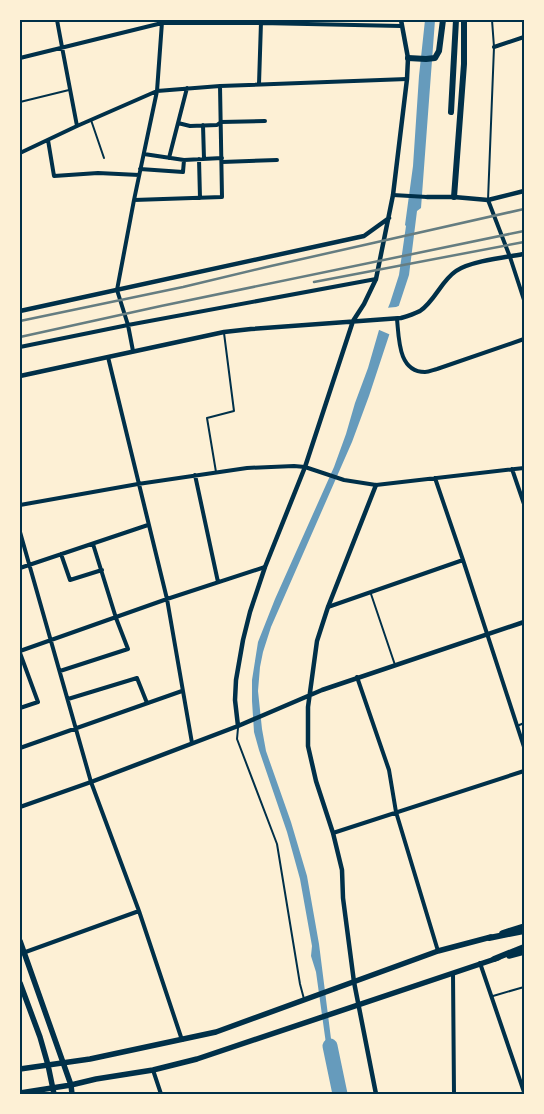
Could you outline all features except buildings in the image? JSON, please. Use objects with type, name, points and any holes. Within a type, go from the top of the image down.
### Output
[{"type":"highway","points":[[408,58],[435,58],[439,51],[443,20]]},
{"type":"highway","points":[[451,112],[456,20]]},
{"type":"highway","points":[[454,197],[464,64],[464,20]]},
{"type":"highway","points":[[489,938],[524,930]]},
{"type":"highway","points":[[494,959],[524,947]]},
{"type":"main road","points":[[20,1069],[64,1064],[216,1032],[438,951],[489,938],[524,926]]},
{"type":"main road","points":[[20,941],[22,953],[64,1064],[72,1094]]},
{"type":"main road","points":[[20,1093],[54,1091],[96,1079],[153,1070],[197,1059],[311,1022],[480,963],[524,952]]},
{"type":"main road","points":[[20,983],[40,1038],[54,1091]]},
{"type":"street","points":[[58,20],[77,126]]},
{"type":"street","points":[[238,726],[235,700],[236,680],[250,612],[265,566],[305,467],[353,321],[364,304],[376,278],[393,196],[407,79],[408,58],[400,20]]},
{"type":"street","points":[[133,351],[128,325],[117,290],[157,91],[162,21]]},
{"type":"street","points":[[20,58],[162,21],[261,21],[401,26]]},
{"type":"street","points":[[259,84],[261,21]]},
{"type":"street","points":[[494,47],[524,37]]},
{"type":"street","points":[[20,153],[157,91],[259,84],[407,79]]},
{"type":"street","points":[[134,200],[222,197],[220,86]]},
{"type":"street","points":[[169,158],[187,88]]},
{"type":"street","points":[[178,122],[190,126],[221,122],[265,121]]},
{"type":"street","points":[[200,198],[203,125]]},
{"type":"street","points":[[48,140],[54,176],[98,173],[139,174]]},
{"type":"street","points":[[144,154],[184,160],[276,160]]},
{"type":"street","points":[[140,169],[183,172],[184,160]]},
{"type":"street","points":[[393,196],[454,197],[488,200],[524,191]]},
{"type":"street","points":[[488,200],[510,256],[524,300]]},
{"type":"street","points":[[20,311],[364,236],[389,218]]},
{"type":"street","points":[[20,376],[224,332],[396,319],[414,314],[425,306],[451,275],[461,268],[524,254]]},
{"type":"street","points":[[20,347],[376,278]]},
{"type":"street","points":[[396,319],[404,360],[412,369],[425,372],[524,339]]},
{"type":"street","points":[[108,357],[167,599],[192,742]]},
{"type":"street","points":[[20,505],[138,484],[247,468],[305,467],[344,480],[376,485],[524,468]]},
{"type":"street","points":[[512,469],[524,504]]},
{"type":"street","points":[[195,475],[218,582]]},
{"type":"street","points":[[435,478],[524,746]]},
{"type":"street","points":[[376,485],[328,607],[317,641],[308,707],[308,746],[316,781],[333,833],[342,870],[343,898],[354,982],[376,1094]]},
{"type":"street","points":[[20,568],[148,525]]},
{"type":"street","points":[[20,532],[91,782],[139,911],[182,1040]]},
{"type":"street","points":[[60,671],[128,649],[116,618],[93,544]]},
{"type":"street","points":[[61,554],[70,580],[102,570]]},
{"type":"street","points":[[328,607],[463,560]]},
{"type":"street","points":[[20,708],[38,702],[20,652],[265,566]]},
{"type":"street","points":[[20,807],[238,726],[309,695],[524,622]]},
{"type":"street","points":[[68,699],[137,678],[147,703]]},
{"type":"street","points":[[357,678],[389,770],[396,812],[438,951]]},
{"type":"street","points":[[20,748],[182,691]]},
{"type":"street","points":[[333,833],[524,771]]},
{"type":"street","points":[[22,953],[139,911]]},
{"type":"street","points":[[480,963],[524,1092]]},
{"type":"street","points":[[453,973],[454,1094]]},
{"type":"street","points":[[153,1070],[161,1094]]},
{"type":"lane","points":[[488,200],[494,47],[492,20]]},
{"type":"lane","points":[[20,102],[70,90]]},
{"type":"lane","points":[[91,120],[104,158]]},
{"type":"lane","points":[[216,472],[207,418],[234,411],[224,332]]},
{"type":"lane","points":[[371,592],[395,665]]},
{"type":"lane","points":[[517,726],[524,724]]},
{"type":"lane","points":[[238,726],[237,739],[277,844],[300,984],[306,999]]},
{"type":"lane","points":[[492,996],[524,987]]},
{"type":"water","points":[[425,20],[435,20],[421,208],[417,211],[409,275],[352,442],[271,627],[260,667],[258,691],[266,751],[291,822],[307,876],[319,944],[338,1094],[333,1094],[316,972],[311,956],[312,946],[300,879],[287,832],[254,732],[252,680],[258,642],[275,599],[334,467],[399,275],[413,166]]},
{"type":"pier","points":[[401,305],[391,335],[377,329],[385,308]]},
{"type":"waterway","points":[[330,1046],[340,1094]]},
{"type":"railway","points":[[20,321],[183,287],[524,209]]},
{"type":"railway","points":[[20,337],[524,231]]},
{"type":"railway","points":[[314,282],[524,242]]}]
